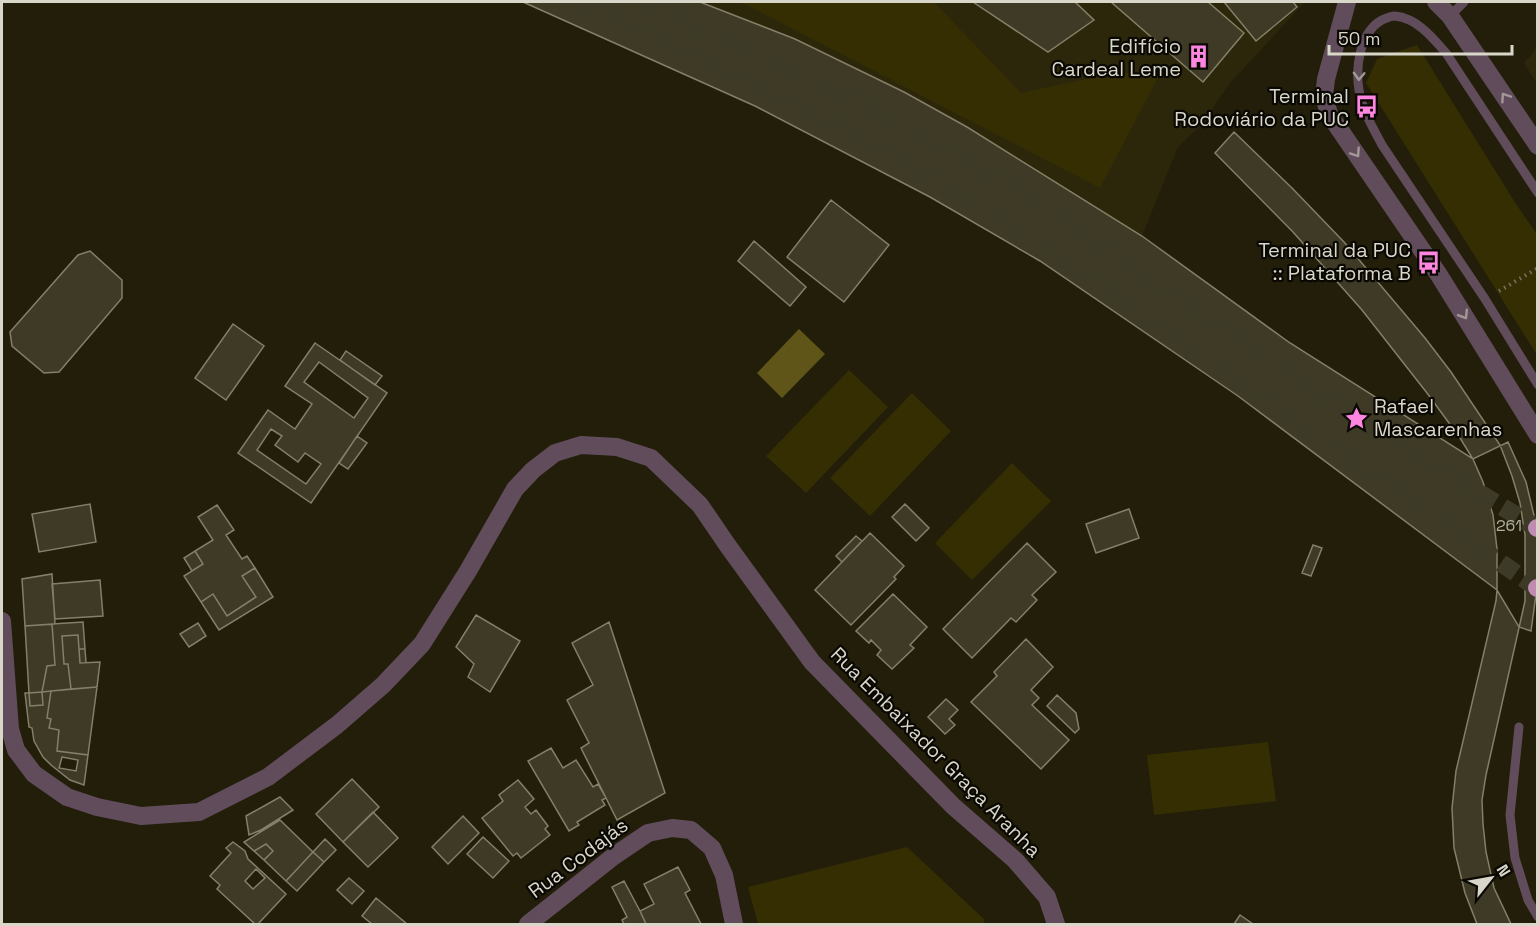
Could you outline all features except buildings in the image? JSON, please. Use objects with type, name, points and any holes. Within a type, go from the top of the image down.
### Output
[{"type":"street","points":[[1347,2],[1326,79],[1324,96],[1329,114],[1439,275],[1538,435]]},
{"type":"street","points":[[1437,2],[1450,16],[1538,146]]},
{"type":"street","name":"Rua Embaixador Graça Aranha","points":[[2,621],[10,729],[16,750],[34,774],[67,797],[97,807],[141,816],[199,812],[268,777],[337,725],[383,685],[422,644],[468,571],[515,489],[533,470],[555,453],[581,445],[617,447],[651,458],[700,506],[812,662],[953,806],[1015,860],[1047,897],[1056,924]]},
{"type":"street","name":"Rua Codajás","points":[[528,924],[614,856],[648,833],[672,828],[692,830],[712,848],[724,874],[734,924]]},
{"type":"lane","points":[[1450,16],[1464,2]]},
{"type":"lane","points":[[1538,193],[1436,40],[1412,21],[1397,16],[1390,16],[1373,26],[1362,45],[1358,89],[1371,125],[1485,299],[1538,385]]},
{"type":"lane","points":[[1519,727],[1510,815],[1515,858],[1528,900],[1538,917]]},
{"type":"shaded area","points":[[700,2],[1305,2],[1230,83],[1201,125],[1178,147],[1142,236],[967,127],[904,92],[795,39]]},
{"type":"shaded area","points":[[741,2],[934,2],[1021,93],[1096,77],[1163,68],[1100,188]]},
{"type":"shaded area","points":[[1417,45],[1537,234],[1537,355],[1366,83],[1377,59]]},
{"type":"shaded area","points":[[1537,45],[1537,84],[1524,63]]},
{"type":"shaded area","points":[[799,329],[825,354],[782,398],[757,373]]},
{"type":"shaded area","points":[[849,370],[888,407],[806,493],[766,456]]},
{"type":"shaded area","points":[[912,393],[951,431],[870,516],[830,478]]},
{"type":"shaded area","points":[[1012,463],[1051,501],[972,580],[935,543]]},
{"type":"shaded area","points":[[1268,742],[1276,801],[1154,815],[1147,755]]},
{"type":"shaded area","points":[[907,847],[984,919],[984,924],[758,924],[748,887]]},
{"type":"tunnel","points":[[581,2],[671,42],[839,125],[913,166],[1006,223],[1247,386],[1537,588]]},
{"type":"tunnel","points":[[643,2],[861,103],[967,160],[1046,208],[1356,418],[1537,528]]},
{"type":"place","name":"Edifício Cardeal Leme","points":[[1199,57]]},
{"type":"place","name":"Terminal Rodoviário da PUC","points":[[1367,107]]},
{"type":"place","name":"Terminal da PUC :: Plataforma B","points":[[1429,262]]},
{"type":"place","name":"Rafael Mascarenhas","points":[[1356,418]]}]
